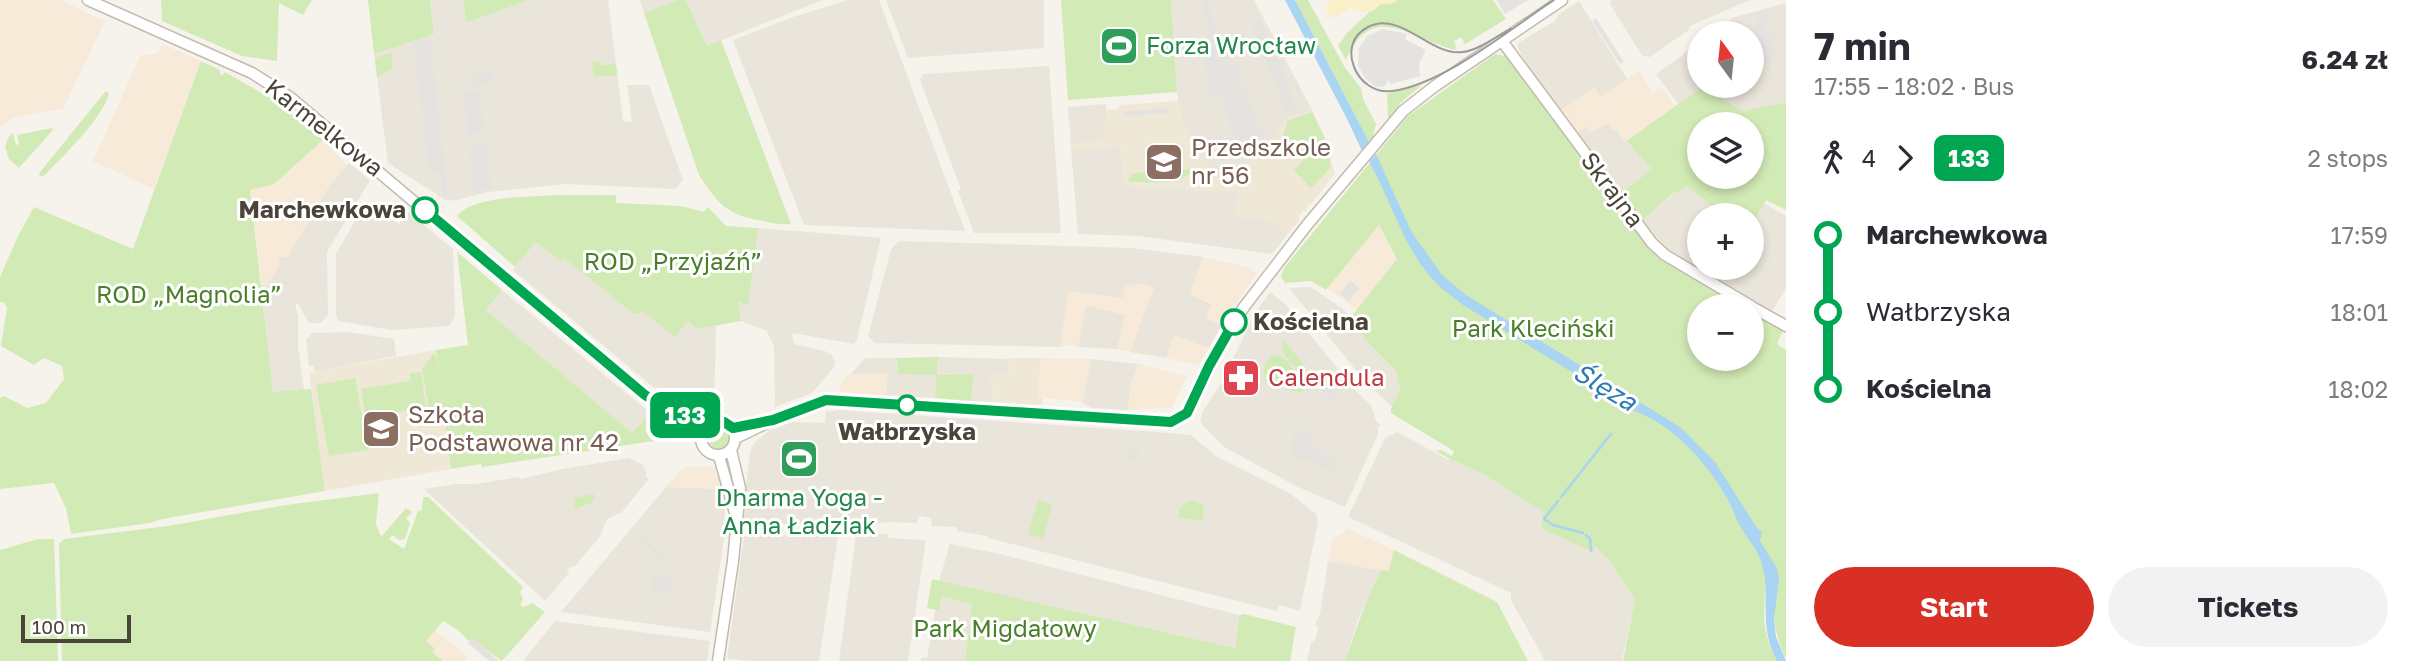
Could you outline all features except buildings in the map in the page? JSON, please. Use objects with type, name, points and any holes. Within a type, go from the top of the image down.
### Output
[{"type":"street","name":"Karmelkowa","points":[[88,0],[252,73],[290,97],[629,383],[662,406],[705,428]]},
{"type":"street","points":[[734,433],[820,402],[840,400],[1156,421],[1178,420],[1191,407],[1220,344],[1244,307],[1307,225],[1403,111],[1426,92],[1556,2]]},
{"type":"street","name":"Skrajna","points":[[1502,41],[1652,243],[1665,255],[1731,294]]},
{"type":"street","name":"Skrajna","points":[[1764,313],[1786,326]]},
{"type":"street","points":[[731,450],[719,456],[711,454],[701,443],[705,428],[724,422],[734,433]]},
{"type":"street","points":[[718,661],[733,561],[740,488],[731,450],[734,433]]},
{"type":"street","points":[[719,456],[736,517]]},
{"type":"shaded area","points":[[0,0],[60,0],[105,21],[63,109],[12,118],[0,127]]},
{"type":"shaded area","points":[[430,0],[463,0],[466,23],[529,0],[608,0],[623,121],[632,122],[627,85],[649,85],[683,180],[676,189],[566,184],[488,192],[447,201],[388,163],[374,54],[434,34]]},
{"type":"shaded area","points":[[640,0],[679,0],[644,13]]},
{"type":"shaded area","points":[[686,0],[823,0],[707,46]]},
{"type":"shaded area","points":[[848,0],[879,0],[965,231],[804,225],[733,40]]},
{"type":"shaded area","points":[[886,0],[1044,0],[1044,48],[908,58]]},
{"type":"shaded area","points":[[1171,0],[1254,0],[1312,110],[1286,120],[1272,144],[1223,185],[1186,132],[1178,101]]},
{"type":"shaded area","points":[[1201,0],[1207,0],[1228,68],[1239,65],[1242,76],[1237,78],[1241,87],[1245,86],[1260,131],[1266,129],[1268,134],[1261,137],[1260,147],[1240,156],[1220,94],[1218,92],[1219,97],[1211,100],[1205,84],[1209,83],[1204,63],[1207,55],[1203,39],[1212,36]]},
{"type":"shaded area","points":[[1497,0],[1528,0],[1505,14]]},
{"type":"shaded area","points":[[1611,0],[1750,0],[1701,21],[1687,21],[1687,31],[1650,57],[1643,56],[1639,51],[1610,4]]},
{"type":"shaded area","points":[[1579,1],[1627,79],[1600,98],[1595,88],[1559,112],[1531,71],[1518,48],[1518,43],[1555,21],[1559,14]]},
{"type":"shaded area","points":[[1786,3],[1786,102],[1743,111],[1721,98],[1764,98],[1764,21],[1728,21]]},
{"type":"shaded area","points":[[1767,10],[1770,23],[1765,24],[1768,35],[1772,34],[1776,55],[1772,56],[1773,61],[1764,63],[1764,21],[1758,21],[1756,12]]},
{"type":"shaded area","points":[[1258,17],[1283,70],[1296,109],[1284,109],[1272,74],[1252,31],[1255,30],[1251,21]]},
{"type":"shaded area","points":[[1596,18],[1624,62],[1620,64],[1592,21]]},
{"type":"shaded area","points":[[1383,29],[1407,34],[1405,39],[1426,50],[1419,64],[1420,76],[1391,84],[1388,80],[1385,86],[1376,87],[1365,78],[1358,65],[1359,48],[1367,36]]},
{"type":"shaded area","points":[[430,39],[448,194],[443,195],[440,172],[429,173],[414,43]]},
{"type":"shaded area","points":[[162,44],[201,61],[154,189],[93,161],[140,56],[158,53]]},
{"type":"shaded area","points":[[1687,52],[1687,98],[1678,104],[1656,74]]},
{"type":"shaded area","points":[[1049,66],[1061,233],[974,233],[958,191],[961,189],[920,80],[923,74]]},
{"type":"shaded area","points":[[1639,70],[1653,93],[1662,87],[1675,106],[1625,141],[1617,129],[1613,131],[1608,123],[1591,132],[1586,126],[1576,134],[1559,112],[1595,87],[1601,98]]},
{"type":"shaded area","points":[[492,71],[493,83],[474,86],[473,74]]},
{"type":"shaded area","points":[[480,90],[484,132],[468,134],[463,91]]},
{"type":"shaded area","name":"Przedszkole nr 56","points":[[1178,101],[1186,132],[1223,184],[1271,144],[1286,120],[1312,110],[1325,137],[1335,174],[1299,216],[1300,219],[1288,234],[1271,220],[1236,217],[1237,191],[1124,186],[1120,146],[1071,149],[1071,144],[1103,140],[1103,124],[1107,123],[1107,110],[1117,109],[1120,105]]},
{"type":"shaded area","points":[[1106,104],[1104,141],[1071,144],[1068,107]]},
{"type":"shaded area","points":[[1169,108],[1169,113],[1125,117],[1125,111]]},
{"type":"shaded area","points":[[1608,123],[1613,130],[1616,128],[1653,169],[1621,193],[1576,134],[1586,126],[1591,132]]},
{"type":"shaded area","points":[[323,140],[347,165],[331,183],[288,257],[278,257],[279,266],[267,286],[262,285],[250,190],[274,184]]},
{"type":"shaded area","points":[[486,144],[491,188],[474,190],[469,146]]},
{"type":"shaded area","points":[[1120,146],[1125,186],[1238,191],[1288,234],[1272,254],[1138,236],[1078,234],[1071,149]]},
{"type":"shaded area","points":[[349,163],[370,180],[327,252],[328,315],[321,323],[309,323],[298,304],[295,304],[304,390],[273,393],[261,283],[262,285],[278,257],[331,183]]},
{"type":"shaded area","points":[[1686,186],[1708,203],[1687,203],[1687,261],[1669,251],[1642,221],[1675,192],[1677,194]]},
{"type":"shaded area","points":[[1764,203],[1786,216],[1786,288],[1772,311],[1764,306],[1764,294],[1743,294],[1719,280],[1764,280]]},
{"type":"shaded area","points":[[366,207],[399,224],[407,211],[453,249],[455,317],[449,326],[392,330],[338,321],[336,254],[361,210]]},
{"type":"shaded area","points":[[1378,224],[1397,259],[1357,310],[1328,288]]},
{"type":"shaded area","points":[[758,228],[881,238],[857,340],[854,344],[792,333],[794,344],[832,355],[834,367],[812,393],[775,407],[774,347],[767,331],[741,321],[738,302],[748,304]]},
{"type":"shaded area","points":[[899,241],[1132,248],[1203,257],[1190,294],[1213,305],[1206,315],[1207,318],[1221,326],[1209,348],[1174,336],[1166,358],[1130,352],[1145,308],[1123,298],[1069,292],[1060,347],[875,343],[868,336],[891,249]]},
{"type":"shaded area","points":[[536,242],[560,261],[563,257],[631,312],[643,310],[675,336],[688,321],[696,329],[716,325],[714,411],[691,406],[658,391],[513,270]]},
{"type":"shaded area","points":[[1203,257],[1248,267],[1256,274],[1221,326],[1207,318],[1206,315],[1213,304],[1190,294]]},
{"type":"shaded area","points":[[1350,280],[1359,288],[1348,301],[1340,294]]},
{"type":"shaded area","points":[[1143,284],[1154,288],[1130,352],[1117,349],[1126,315],[1086,305],[1078,347],[1060,347],[1069,291],[1123,298],[1125,285]]},
{"type":"shaded area","points":[[1311,287],[1355,320],[1366,341],[1396,371],[1400,389],[1392,407],[1363,379],[1289,288]]},
{"type":"shaded area","points":[[502,290],[650,413],[632,433],[486,310]]},
{"type":"shaded area","points":[[1270,292],[1285,304],[1356,391],[1371,405],[1376,421],[1381,425],[1345,507],[1298,487],[1224,447],[1200,422],[1203,411],[1220,385],[1256,312]]},
{"type":"shaded area","points":[[1086,305],[1126,315],[1117,349],[1078,347]]},
{"type":"shaded area","points":[[348,332],[394,339],[396,356],[315,372],[313,366],[309,366],[306,340],[312,333]]},
{"type":"shaded area","points":[[1174,336],[1209,348],[1199,365],[1166,358]]},
{"type":"shaded area","name":"Szkoła Podstawowa nr 42","points":[[436,350],[451,469],[325,491],[309,373]]},
{"type":"shaded area","points":[[938,357],[1009,359],[1008,373],[993,380],[992,402],[973,401],[973,374],[936,375],[935,398],[886,395],[887,374],[851,374],[865,358],[897,358],[898,374],[937,374]]},
{"type":"shaded area","points":[[1009,358],[1041,358],[1038,397],[1043,398],[1042,405],[992,402],[993,381],[989,380],[990,373],[1008,373]]},
{"type":"shaded area","points":[[1041,358],[1091,359],[1082,402],[1038,397]]},
{"type":"shaded area","points":[[1091,359],[1138,364],[1131,385],[1128,410],[1092,408],[1082,402]]},
{"type":"shaded area","points":[[1138,364],[1187,376],[1172,408],[1128,410],[1131,385]]},
{"type":"shaded area","points":[[1338,372],[1348,385],[1330,400],[1319,387]]},
{"type":"shaded area","points":[[848,374],[888,374],[886,395],[840,392],[840,384]]},
{"type":"shaded area","points":[[839,410],[1141,431],[1138,444],[1133,443],[1137,460],[1145,431],[1191,435],[1216,456],[1291,494],[1316,514],[1318,522],[1300,611],[1279,605],[1277,611],[986,536],[957,531],[957,527],[932,526],[931,518],[919,516],[917,523],[889,522],[851,526],[748,523],[743,518],[750,451],[755,442],[770,430],[793,422],[825,423],[826,412]]},
{"type":"shaded area","points":[[929,418],[972,420],[971,436],[966,436],[966,426],[929,424]]},
{"type":"shaded area","points":[[1141,431],[1145,431],[1137,460],[1128,458],[1132,443],[1138,444]]},
{"type":"shaded area","points":[[1294,431],[1311,435],[1310,446],[1336,460],[1333,466],[1338,469],[1336,473],[1306,460],[1292,458]]},
{"type":"shaded area","points":[[1397,432],[1451,461],[1452,459],[1483,474],[1545,512],[1593,551],[1594,545],[1609,560],[1635,599],[1622,661],[1545,661],[1511,600],[1511,593],[1348,517],[1385,438]]},
{"type":"shaded area","points":[[629,458],[643,465],[647,474],[645,476],[649,479],[622,512],[607,519],[599,538],[574,567],[567,571],[569,573],[545,601],[424,489],[520,479]]},
{"type":"shaded area","points":[[686,467],[716,467],[723,489],[666,487]]},
{"type":"shaded area","points":[[666,487],[723,489],[724,539],[710,632],[561,612]]},
{"type":"shaded area","points":[[1346,528],[1394,550],[1389,572],[1328,561],[1333,538],[1345,532]]},
{"type":"shaded area","points":[[637,532],[671,562],[668,565],[634,535]]},
{"type":"shaded area","points":[[856,534],[888,534],[888,538],[926,540],[908,661],[839,661]]},
{"type":"shaded area","points":[[744,536],[838,537],[819,661],[748,661],[727,658]]},
{"type":"shaded area","points":[[950,544],[1000,554],[1239,615],[1235,648],[939,581]]},
{"type":"shaded area","points":[[1328,561],[1381,570],[1357,622],[1345,661],[1307,661],[1318,628],[1315,624],[1320,614]]},
{"type":"shaded area","points":[[653,574],[672,574],[672,594],[653,593]]},
{"type":"shaded area","points":[[942,597],[972,604],[965,661],[920,661],[922,657],[927,658],[935,611],[939,611]]},
{"type":"shaded area","points":[[555,621],[710,641],[707,661],[523,661]]},
{"type":"shaded area","points":[[435,630],[468,657],[464,661],[443,661],[432,652],[425,641]]},
{"type":"shaded area","points":[[472,638],[499,661],[489,661],[468,643]]},
{"type":"green space","points":[[161,0],[312,0],[303,15],[279,3],[277,61],[242,56],[162,21]]},
{"type":"green space","points":[[368,0],[430,0],[434,34],[374,54]]},
{"type":"green space","points":[[463,0],[529,0],[466,23]]},
{"type":"green space","name":"ROD „Przyjaźń”","points":[[686,0],[707,46],[721,40],[791,224],[751,219],[732,212],[712,194],[699,175],[644,13]]},
{"type":"green space","name":"Forza Wrocław","points":[[1061,0],[1171,0],[1177,92],[1068,100]]},
{"type":"green space","points":[[1295,0],[1308,0],[1345,68],[1361,88],[1363,99],[1376,124],[1369,142]]},
{"type":"green space","points":[[1397,0],[1493,0],[1506,19],[1465,44],[1461,37],[1454,41],[1455,50],[1406,32],[1379,27],[1367,31],[1356,42],[1346,60],[1338,46],[1347,33],[1376,6],[1395,3]]},
{"type":"green space","points":[[391,53],[393,68],[377,77],[375,58]]},
{"type":"green space","name":"Park Kleciński","points":[[1506,53],[1649,245],[1687,270],[1687,280],[1703,280],[1725,294],[1687,294],[1687,371],[1764,371],[1764,318],[1783,330],[1777,344],[1786,350],[1786,658],[1779,643],[1775,621],[1776,568],[1764,574],[1764,619],[1768,640],[1777,661],[1623,661],[1635,599],[1609,560],[1595,546],[1593,552],[1541,528],[1544,512],[1483,474],[1450,461],[1436,451],[1441,450],[1452,456],[1454,451],[1391,413],[1400,389],[1396,371],[1366,341],[1351,317],[1397,259],[1379,225],[1326,290],[1311,281],[1285,283],[1281,277],[1284,268],[1408,116],[1495,54],[1504,56]]},
{"type":"green space","name":"ROD „Magnolia”","points":[[201,61],[220,70],[220,74],[225,72],[279,103],[323,140],[274,184],[250,190],[273,392],[311,389],[325,491],[150,523],[71,534],[66,508],[54,483],[0,489],[0,398],[4,396],[27,408],[46,403],[64,379],[62,366],[44,358],[34,365],[1,346],[7,308],[5,303],[0,302],[0,277],[34,207],[133,249]]},
{"type":"green space","points":[[600,61],[601,65],[616,64],[617,75],[594,77],[592,62]]},
{"type":"green space","points":[[1423,84],[1399,104],[1390,118],[1388,117],[1387,94]]},
{"type":"green space","points":[[105,92],[109,92],[106,101],[92,123],[45,175],[39,177],[40,172]]},
{"type":"green space","points":[[1687,98],[1721,98],[1743,111],[1786,102],[1786,210],[1766,200],[1764,204],[1708,203],[1690,189],[1764,189],[1764,112],[1687,112],[1687,187],[1677,194],[1674,192],[1642,221],[1621,193],[1652,169],[1626,141]]},
{"type":"green space","points":[[1312,112],[1324,137],[1331,167],[1311,188],[1294,170],[1303,161],[1283,137],[1287,121]]},
{"type":"green space","points":[[52,128],[19,168],[9,159],[5,147],[13,133],[16,145],[19,144],[17,135]]},
{"type":"green space","points":[[1191,169],[1191,173],[1178,180],[1144,182],[1128,179],[1134,173]]},
{"type":"green space","name":"ROD „Przyjaźń”","points":[[560,195],[616,195],[616,203],[681,206],[704,212],[708,207],[726,226],[758,228],[748,305],[738,302],[741,321],[696,329],[688,321],[675,337],[643,311],[638,314],[631,312],[564,258],[560,261],[536,242],[515,267],[457,216],[465,209],[490,201]]},
{"type":"green space","points":[[457,252],[502,290],[486,310],[632,433],[650,413],[670,422],[660,440],[482,467],[481,464],[451,469],[444,414],[430,416],[422,369],[433,354],[436,356],[439,370],[436,350],[468,345]]},
{"type":"green space","points":[[1284,340],[1304,365],[1299,369],[1284,354]]},
{"type":"green space","points":[[1272,355],[1286,360],[1294,372],[1285,381],[1273,386],[1267,384],[1264,372]]},
{"type":"green space","points":[[938,357],[937,375],[974,374],[971,395],[973,401],[935,398],[936,375],[898,374],[897,358]]},
{"type":"green space","points":[[421,372],[426,407],[366,418],[361,389],[410,381],[410,373]]},
{"type":"green space","points":[[1297,376],[1305,384],[1301,393],[1284,389],[1284,385]]},
{"type":"green space","points":[[355,378],[368,450],[329,456],[316,385]]},
{"type":"green space","points":[[1053,419],[1131,424],[1132,426],[1053,422]]},
{"type":"green space","points":[[715,429],[723,429],[729,439],[723,449],[715,449],[709,443],[709,435]]},
{"type":"green space","points":[[379,493],[376,524],[381,537],[406,508],[412,512],[406,518],[410,523],[405,539],[399,540],[393,535],[389,539],[404,549],[418,511],[422,510],[423,497],[428,497],[523,587],[520,592],[523,599],[520,605],[524,607],[532,603],[545,612],[502,661],[443,621],[426,641],[435,649],[432,652],[443,661],[62,661],[59,544],[64,539],[168,526],[286,505]]},
{"type":"green space","points":[[594,494],[595,498],[591,503],[575,509],[574,498]]},
{"type":"green space","points":[[1038,500],[1052,504],[1043,538],[1028,535]]},
{"type":"green space","points":[[1191,500],[1202,504],[1202,521],[1178,517],[1179,508]]},
{"type":"green space","points":[[38,539],[54,539],[58,661],[0,661],[0,550]]},
{"type":"green space","points":[[1394,550],[1497,602],[1528,661],[1345,661],[1371,592],[1381,570],[1389,571]]},
{"type":"green space","name":"Park Migdałowy","points":[[932,579],[1235,648],[1239,615],[1244,614],[1296,627],[1290,661],[965,661],[972,604],[942,597],[939,611],[927,608]]},
{"type":"sand","points":[[1329,0],[1397,0],[1395,3],[1381,4],[1372,12],[1355,11],[1352,7],[1332,19],[1326,9]]},
{"type":"water","points":[[1285,0],[1295,0],[1369,142],[1362,151],[1348,121]]},
{"type":"water","name":"Ślęza","points":[[1376,154],[1411,231],[1442,275],[1466,295],[1680,427],[1715,462],[1762,532],[1760,541],[1777,568],[1779,579],[1774,619],[1776,637],[1786,661],[1777,661],[1768,635],[1764,574],[1760,557],[1710,472],[1672,432],[1642,414],[1627,409],[1627,406],[1463,305],[1438,285],[1407,242],[1369,162]]},
{"type":"waterway","points":[[1561,497],[1611,434]]},
{"type":"waterway","points":[[1558,501],[1544,519],[1553,525],[1583,533]]},
{"type":"waterway","points":[[1586,535],[1590,539],[1591,551]]},
{"type":"tram line","points":[[1511,29],[1475,49],[1451,52],[1392,24],[1380,23],[1368,27],[1358,35],[1352,45],[1351,56],[1354,67],[1369,86],[1392,91],[1412,86],[1455,67],[1554,0]]},
{"type":"bus line","name":"133","points":[[425,210],[645,395],[662,406],[698,421],[708,424],[724,422],[733,428],[773,420],[826,400],[1171,422],[1187,413],[1220,344],[1234,322]]},
{"type":"place","name":"Forza Wrocław","points":[[1119,46]]},
{"type":"place","name":"Przedszkole nr 56","points":[[1164,162]]},
{"type":"place","name":"Marchewkowa","points":[[425,210]]},
{"type":"place","name":"Kościelna","points":[[1234,322]]},
{"type":"place","name":"Calendula","points":[[1241,378]]},
{"type":"place","name":"Wałbrzyska","points":[[907,405]]},
{"type":"place","name":"Szkoła Podstawowa nr 42","points":[[381,429]]},
{"type":"place","name":"Dharma Yoga - Anna Ładziak","points":[[799,459]]}]
